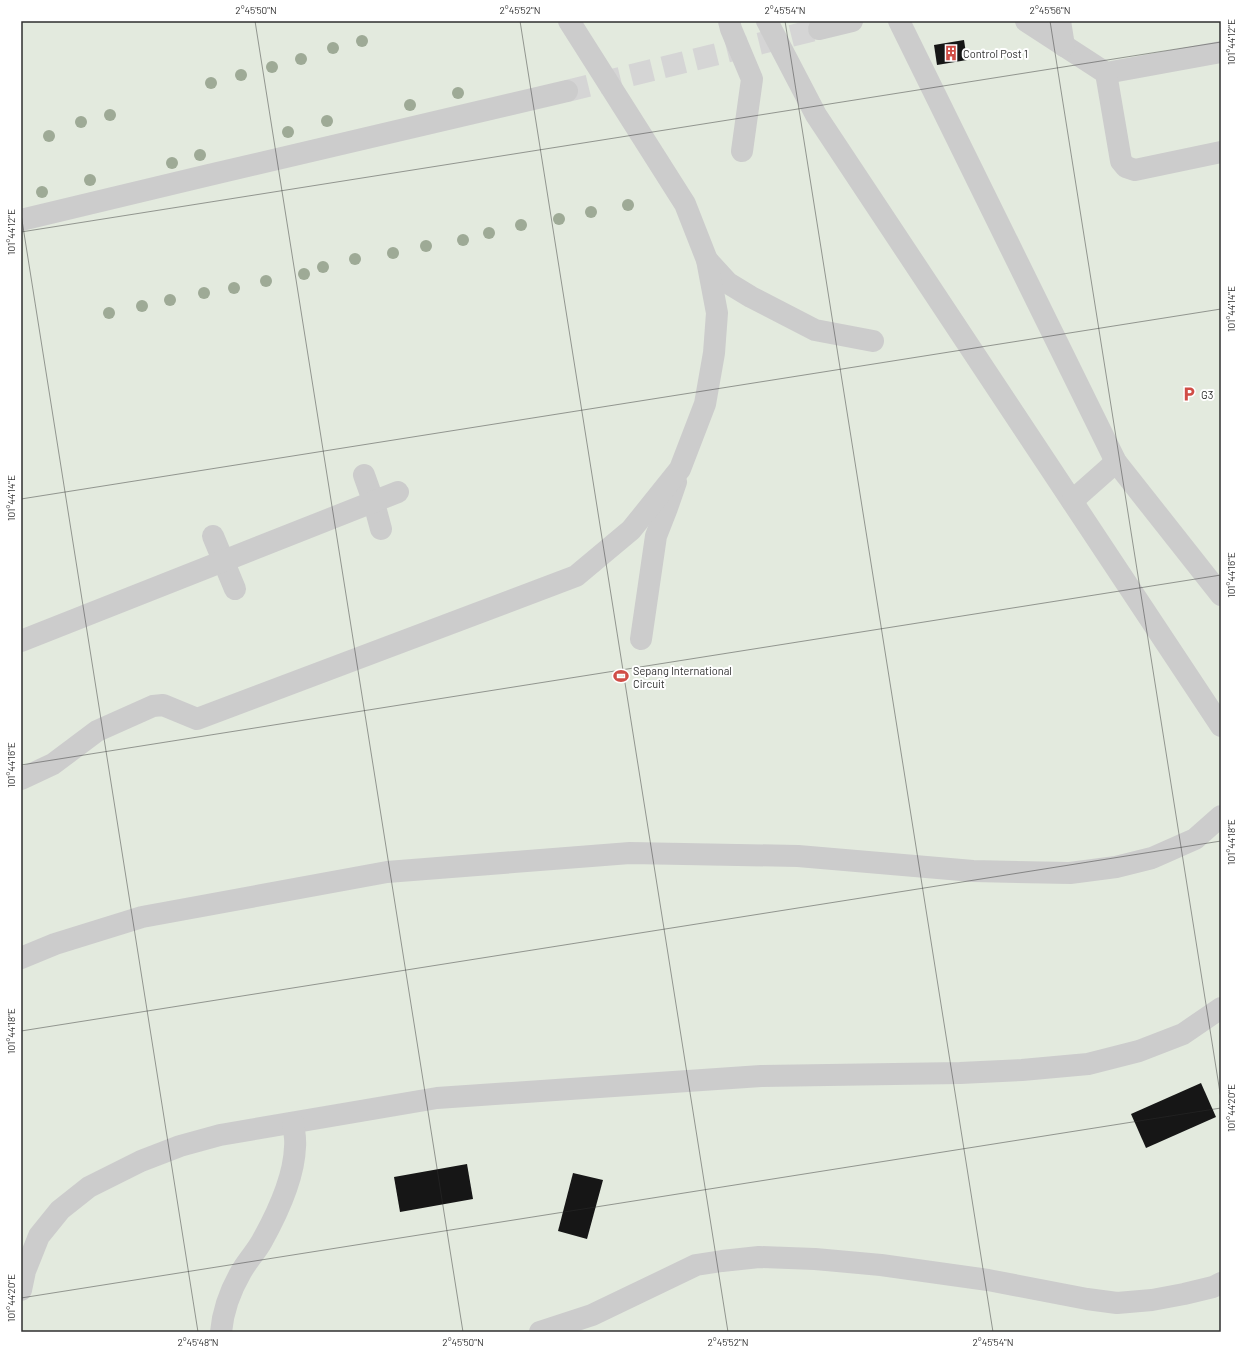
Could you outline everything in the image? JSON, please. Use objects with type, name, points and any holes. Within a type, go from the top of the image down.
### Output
[{"type":"lane","points":[[569,21],[685,204],[707,260],[717,313],[714,353],[705,404],[656,536],[641,639]]},
{"type":"lane","points":[[729,21],[752,79],[742,151]]},
{"type":"lane","points":[[767,21],[816,114],[1221,726]]},
{"type":"lane","points":[[819,29],[852,21]]},
{"type":"lane","points":[[899,21],[1116,462],[1221,596]]},
{"type":"lane","points":[[1026,21],[1106,73],[1221,52]]},
{"type":"lane","points":[[1060,21],[1064,46]]},
{"type":"lane","points":[[1106,73],[1121,161],[1126,167],[1135,170],[1221,152]]},
{"type":"lane","points":[[21,220],[567,91]]},
{"type":"lane","points":[[707,260],[728,283],[751,297],[815,330],[873,341]]},
{"type":"lane","points":[[933,292],[997,416]]},
{"type":"lane","points":[[1072,501],[1116,462]]},
{"type":"lane","points":[[21,779],[53,764],[97,731],[153,706],[163,705],[197,719],[576,576],[631,530],[680,469]]},
{"type":"lane","points":[[364,475],[381,529]]},
{"type":"lane","points":[[21,641],[374,503],[398,492]]},
{"type":"lane","points":[[213,536],[235,589]]},
{"type":"lane","points":[[21,958],[55,944],[142,917],[387,872],[630,853],[798,856],[973,871],[1070,873],[1116,867],[1152,858],[1195,839],[1221,816]]},
{"type":"lane","points":[[21,1290],[25,1271],[39,1236],[60,1210],[89,1187],[141,1161],[180,1146],[220,1135],[437,1098],[761,1076],[960,1073],[1022,1070],[1088,1064],[1139,1051],[1183,1034],[1221,1008]]},
{"type":"lane","points":[[221,1332],[222,1320],[228,1298],[241,1272],[261,1242],[281,1204],[292,1168],[295,1146],[293,1123]]},
{"type":"lane","points":[[540,1332],[592,1315],[696,1265],[759,1257],[815,1259],[881,1265],[988,1280],[1087,1299],[1117,1303],[1152,1300],[1184,1294],[1213,1287],[1221,1283]]},
{"type":"shaded area","name":"Sepang International Circuit","points":[[21,21],[1221,21],[1221,1332],[21,1332]]},
{"type":"building","name":"Control Post 1","points":[[964,40],[967,60],[937,65],[934,45]]},
{"type":"building","points":[[1201,1083],[1216,1117],[1146,1148],[1131,1114]]},
{"type":"building","points":[[467,1164],[473,1199],[400,1212],[394,1177]]},
{"type":"building","points":[[573,1173],[603,1180],[587,1239],[558,1231]]},
{"type":"tunnel","points":[[567,91],[819,29]]},
{"type":"place","name":"Control Post 1","points":[[951,53]]},
{"type":"place","name":"G3","points":[[1189,394]]},
{"type":"place","name":"Sepang International Circuit","points":[[621,676]]}]
